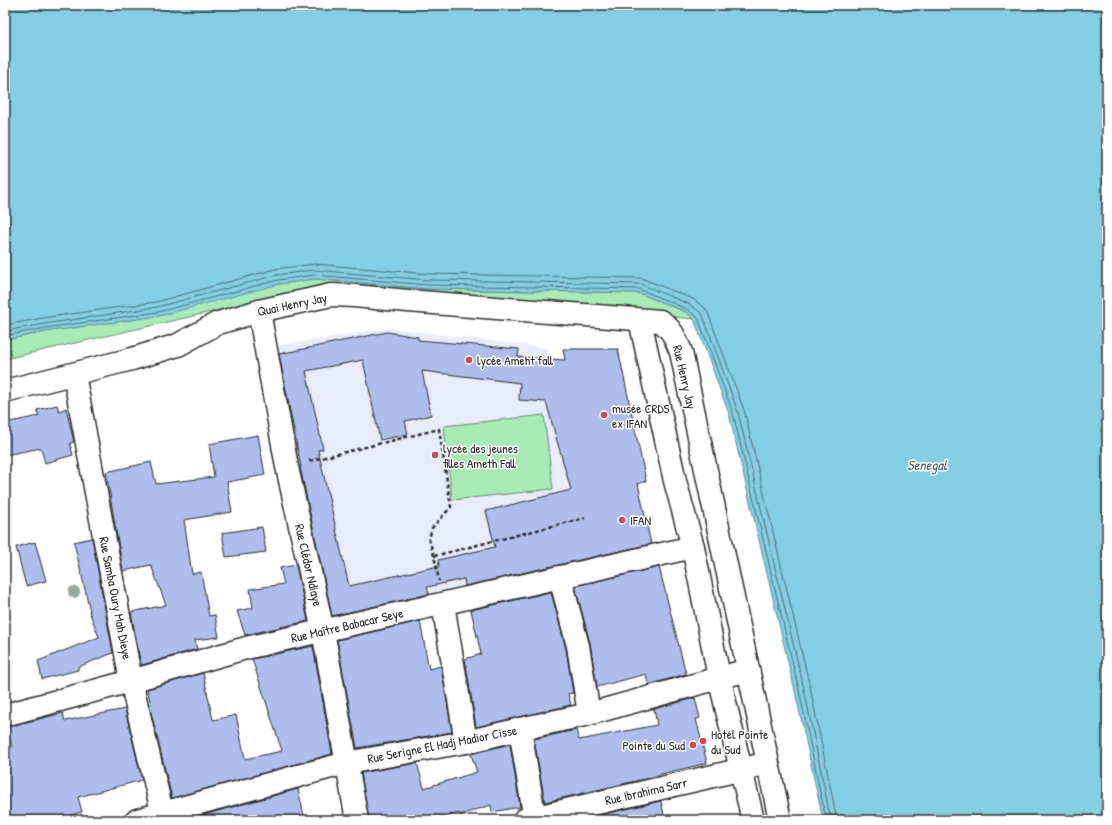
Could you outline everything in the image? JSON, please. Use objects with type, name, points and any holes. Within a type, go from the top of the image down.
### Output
[{"type":"street","name":"Quai Henry Jay","points":[[5,391],[132,360],[178,345],[218,323],[259,311],[322,296],[354,296],[640,320]]},
{"type":"street","name":"Rue Clédor Ndiaye","points":[[259,311],[287,467],[323,631],[357,820]]},
{"type":"street","points":[[640,320],[675,481],[693,547],[719,677],[753,820]]},
{"type":"street","name":"Rue Henry Jay","points":[[640,320],[660,321],[666,325],[676,340],[680,352],[780,820]]},
{"type":"street","name":"Rue Samba Oury Mah Dieye","points":[[74,374],[131,681],[163,817]]},
{"type":"street","name":"Rue Maître Babacar Seye","points":[[5,715],[246,648],[693,547]]},
{"type":"street","points":[[560,577],[578,646],[589,714]]},
{"type":"street","points":[[443,604],[466,742]]},
{"type":"street","name":"Rue Serigne El Hadj Madior Cisse","points":[[137,820],[163,817],[346,763],[466,742],[589,714],[748,670]]},
{"type":"street","points":[[520,729],[531,819]]},
{"type":"street","name":"Rue Ibrahima Sarr","points":[[531,819],[768,763]]},
{"type":"path","points":[[287,467],[439,429],[451,507],[432,528],[429,539],[434,556],[443,604]]},
{"type":"path","points":[[434,556],[586,518]]},
{"type":"shaded area","name":"lycée des jeunes filles Ameth Fall","points":[[390,328],[547,348],[607,561],[325,626],[274,346]]},
{"type":"green space","points":[[315,279],[428,289],[639,293],[686,312],[694,319],[325,286],[5,359],[5,340],[279,284]]},
{"type":"green space","points":[[544,415],[553,489],[452,500],[444,426]]},
{"type":"water","name":"Senegal","points":[[5,5],[1107,5],[1107,820],[823,820],[795,691],[729,414],[694,319],[686,312],[639,293],[428,289],[315,279],[279,284],[159,316],[45,332],[5,340]]},
{"type":"building","points":[[387,332],[418,337],[418,340],[519,349],[518,357],[565,360],[563,349],[618,349],[646,481],[638,484],[651,544],[465,586],[464,579],[427,587],[429,594],[332,616],[300,467],[279,354]],"holes":[[[363,360],[380,440],[408,434],[405,421],[431,415],[422,371],[520,383],[519,400],[546,402],[571,490],[486,511],[495,547],[438,560],[439,566],[349,586],[318,450],[323,449],[306,371]]]},
{"type":"building","points":[[57,405],[59,411],[66,408],[74,442],[70,443],[73,455],[45,463],[41,448],[5,455],[5,423],[39,416],[37,410]]},
{"type":"building","points":[[258,435],[265,475],[227,482],[232,512],[184,520],[192,574],[201,572],[209,616],[215,615],[219,637],[195,640],[197,649],[142,665],[131,612],[166,605],[151,565],[123,571],[106,472],[151,462],[156,484],[214,477],[209,444]]},
{"type":"building","points":[[262,527],[266,552],[226,557],[222,533]]},
{"type":"building","points":[[92,538],[113,653],[78,667],[78,670],[42,679],[38,661],[99,637],[89,611],[74,542]]},
{"type":"building","points":[[35,542],[46,581],[26,586],[16,547]]},
{"type":"building","points":[[296,565],[308,621],[245,635],[237,611],[253,608],[250,589],[284,584],[280,568]]},
{"type":"building","points":[[659,567],[686,674],[648,685],[646,674],[597,687],[590,643],[575,586]]},
{"type":"building","points":[[551,592],[566,649],[573,693],[568,694],[571,705],[476,727],[465,659],[481,654],[471,610]]},
{"type":"building","points":[[420,621],[429,669],[441,666],[452,732],[357,748],[337,640]]},
{"type":"building","points":[[313,646],[332,754],[172,798],[149,704],[151,704],[147,689],[203,673],[213,720],[236,715],[245,759],[282,751],[252,659]]},
{"type":"building","points":[[695,698],[700,718],[696,719],[707,763],[545,802],[534,739],[576,730],[579,740],[657,725],[654,709]]},
{"type":"building","points":[[125,709],[142,780],[78,797],[82,812],[51,820],[5,820],[5,748],[12,747],[7,727],[63,713],[65,721]]},
{"type":"building","points":[[510,744],[520,807],[492,812],[491,805],[460,815],[459,813],[433,820],[369,820],[361,773],[417,763],[424,788],[477,772],[471,754]]},
{"type":"building","points":[[298,789],[305,820],[185,820]]},
{"type":"building","points":[[661,801],[665,820],[579,820]]},
{"type":"place","name":"lycée Ameht fall","points":[[469,360]]},
{"type":"place","name":"musée CRDS ex IFAN","points":[[604,415]]},
{"type":"place","name":"lycée des jeunes filles Ameth Fall","points":[[435,455]]},
{"type":"place","name":"IFAN","points":[[622,520]]},
{"type":"place","name":"Hotél Pointe du Sud","points":[[703,741]]},
{"type":"place","name":"Pointe du Sud","points":[[693,745]]}]
